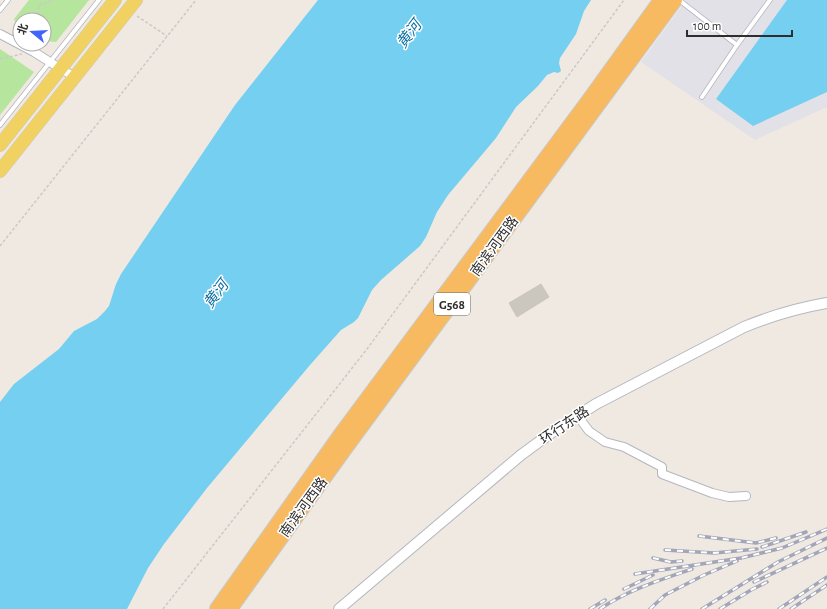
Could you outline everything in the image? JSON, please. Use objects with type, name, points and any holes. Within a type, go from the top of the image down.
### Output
[{"type":"highway","name":"南滨河西路","points":[[217,609],[341,434],[662,0]]},
{"type":"highway","name":"南滨河西路","points":[[230,609],[349,444],[675,0]]},
{"type":"main road","points":[[0,144],[56,66],[115,0]]},
{"type":"main road","points":[[0,171],[132,5]]},
{"type":"street","points":[[0,34],[76,77]]},
{"type":"street","name":"环行东路","points":[[339,609],[521,455],[577,415],[744,327],[790,310],[827,303]]},
{"type":"street","points":[[577,415],[589,431],[605,442],[624,447],[662,467],[662,474],[712,493],[729,497],[746,496]]},
{"type":"lane","points":[[0,10],[8,0]]},
{"type":"lane","points":[[0,125],[56,66],[99,0]]},
{"type":"lane","points":[[680,0],[737,45]]},
{"type":"lane","points":[[702,97],[770,0]]},
{"type":"path","points":[[39,12],[39,5],[54,0]]},
{"type":"path","points":[[0,246],[196,0]]},
{"type":"path","points":[[163,609],[368,349],[624,0]]},
{"type":"path","points":[[132,5],[167,36]]},
{"type":"path","points":[[0,59],[11,57]]},
{"type":"shaded area","points":[[686,0],[827,0],[827,107],[755,140],[641,62]]},
{"type":"green space","points":[[29,0],[89,0],[56,42],[52,42],[52,12],[20,12]]},
{"type":"green space","points":[[0,49],[34,72],[0,115]]},
{"type":"water","name":"黄河","points":[[318,0],[591,0],[584,11],[576,34],[560,58],[559,63],[561,71],[547,75],[516,107],[496,138],[448,195],[437,212],[426,237],[420,246],[381,280],[372,290],[358,318],[341,330],[207,488],[164,544],[148,568],[127,609],[0,609],[0,402],[14,384],[59,349],[74,331],[97,319],[109,306],[121,274],[235,105]]},
{"type":"water","points":[[787,0],[827,0],[827,92],[753,126],[716,99]]},
{"type":"building","points":[[541,284],[549,297],[517,317],[509,303]]},
{"type":"railway","points":[[635,574],[741,558],[782,548],[827,529]]},
{"type":"railway","points":[[762,547],[806,532]]},
{"type":"railway","points":[[699,536],[756,543],[776,538]]},
{"type":"railway","points":[[702,609],[778,562],[827,538]]},
{"type":"railway","points":[[754,582],[827,548]]},
{"type":"railway","points":[[665,550],[714,553],[757,549]]},
{"type":"railway","points":[[653,558],[671,562],[682,561]]},
{"type":"railway","points":[[650,609],[665,595],[704,575],[737,561]]},
{"type":"railway","points":[[600,609],[633,591],[656,581],[692,569]]},
{"type":"railway","points":[[624,589],[653,575]]},
{"type":"railway","points":[[779,609],[827,577]]},
{"type":"railway","points":[[720,609],[767,582]]},
{"type":"railway","points":[[791,609],[827,585]]},
{"type":"railway","points":[[590,609],[605,600]]}]
